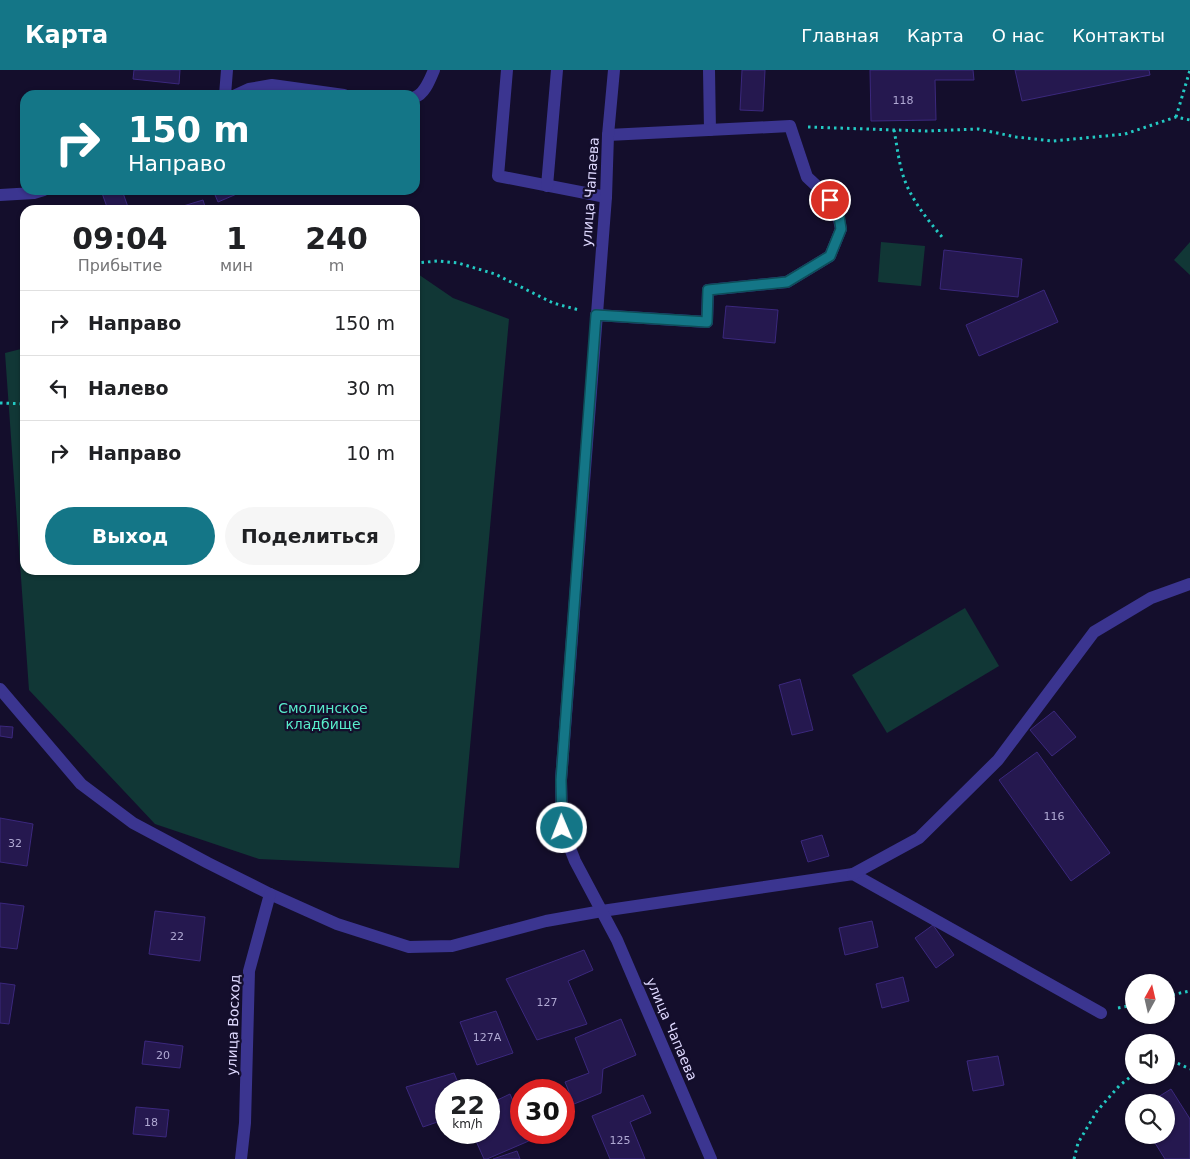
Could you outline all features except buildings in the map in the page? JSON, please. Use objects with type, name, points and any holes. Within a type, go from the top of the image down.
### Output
[{"type":"street","points":[[225,90],[227,70]]},
{"type":"street","points":[[420,94],[434,70]]},
{"type":"street","points":[[507,70],[498,176],[606,197]]},
{"type":"street","points":[[548,186],[557,70]]},
{"type":"street","name":"улица Чапаева","points":[[614,70],[561,780],[562,828],[574,861],[617,940],[712,1159]]},
{"type":"street","points":[[709,70],[710,130]]},
{"type":"street","points":[[247,90],[272,85],[308,90]]},
{"type":"street","points":[[596,315],[707,322],[708,290],[787,282],[830,256],[841,229],[838,210],[807,177],[790,126],[608,136]]},
{"type":"street","points":[[0,195],[20,194]]},
{"type":"street","points":[[0,689],[81,784],[133,823],[270,894],[337,924],[408,947],[452,946],[546,921],[853,874],[919,838],[998,760],[1094,632],[1151,598],[1190,584]]},
{"type":"street","points":[[853,874],[1101,1013]]},
{"type":"street","name":"улица Восход","points":[[241,1159],[245,1123],[249,971],[270,894]]},
{"type":"path","points":[[1176,117],[1190,70]]},
{"type":"path","points":[[790,126],[925,131],[978,129],[1016,137],[1053,141],[1125,134],[1176,117],[1190,120]]},
{"type":"path","points":[[894,130],[904,179],[911,195],[942,237]]},
{"type":"path","points":[[420,263],[438,261],[458,263],[495,274],[552,303],[596,315]]},
{"type":"path","points":[[0,403],[20,404]]},
{"type":"path","points":[[1175,994],[1190,991]]},
{"type":"path","points":[[1175,1062],[1190,1069]]},
{"type":"path","points":[[1074,1159],[1078,1143],[1097,1111],[1125,1081]]},
{"type":"green space","points":[[881,242],[925,246],[921,286],[878,282]]},
{"type":"green space","points":[[1190,242],[1190,275],[1174,260]]},
{"type":"green space","name":"Смолинское кладбище","points":[[420,275],[453,298],[509,319],[459,868],[259,859],[155,824],[29,690],[21,575],[420,575]]},
{"type":"green space","name":"Смолинское кладбище","points":[[20,349],[20,564],[5,353]]},
{"type":"green space","points":[[965,608],[999,666],[887,733],[852,675]]},
{"type":"route","points":[[562,828],[561,780],[596,315],[707,322],[708,290],[787,282],[830,256],[841,229],[838,210],[830,200]]}]
